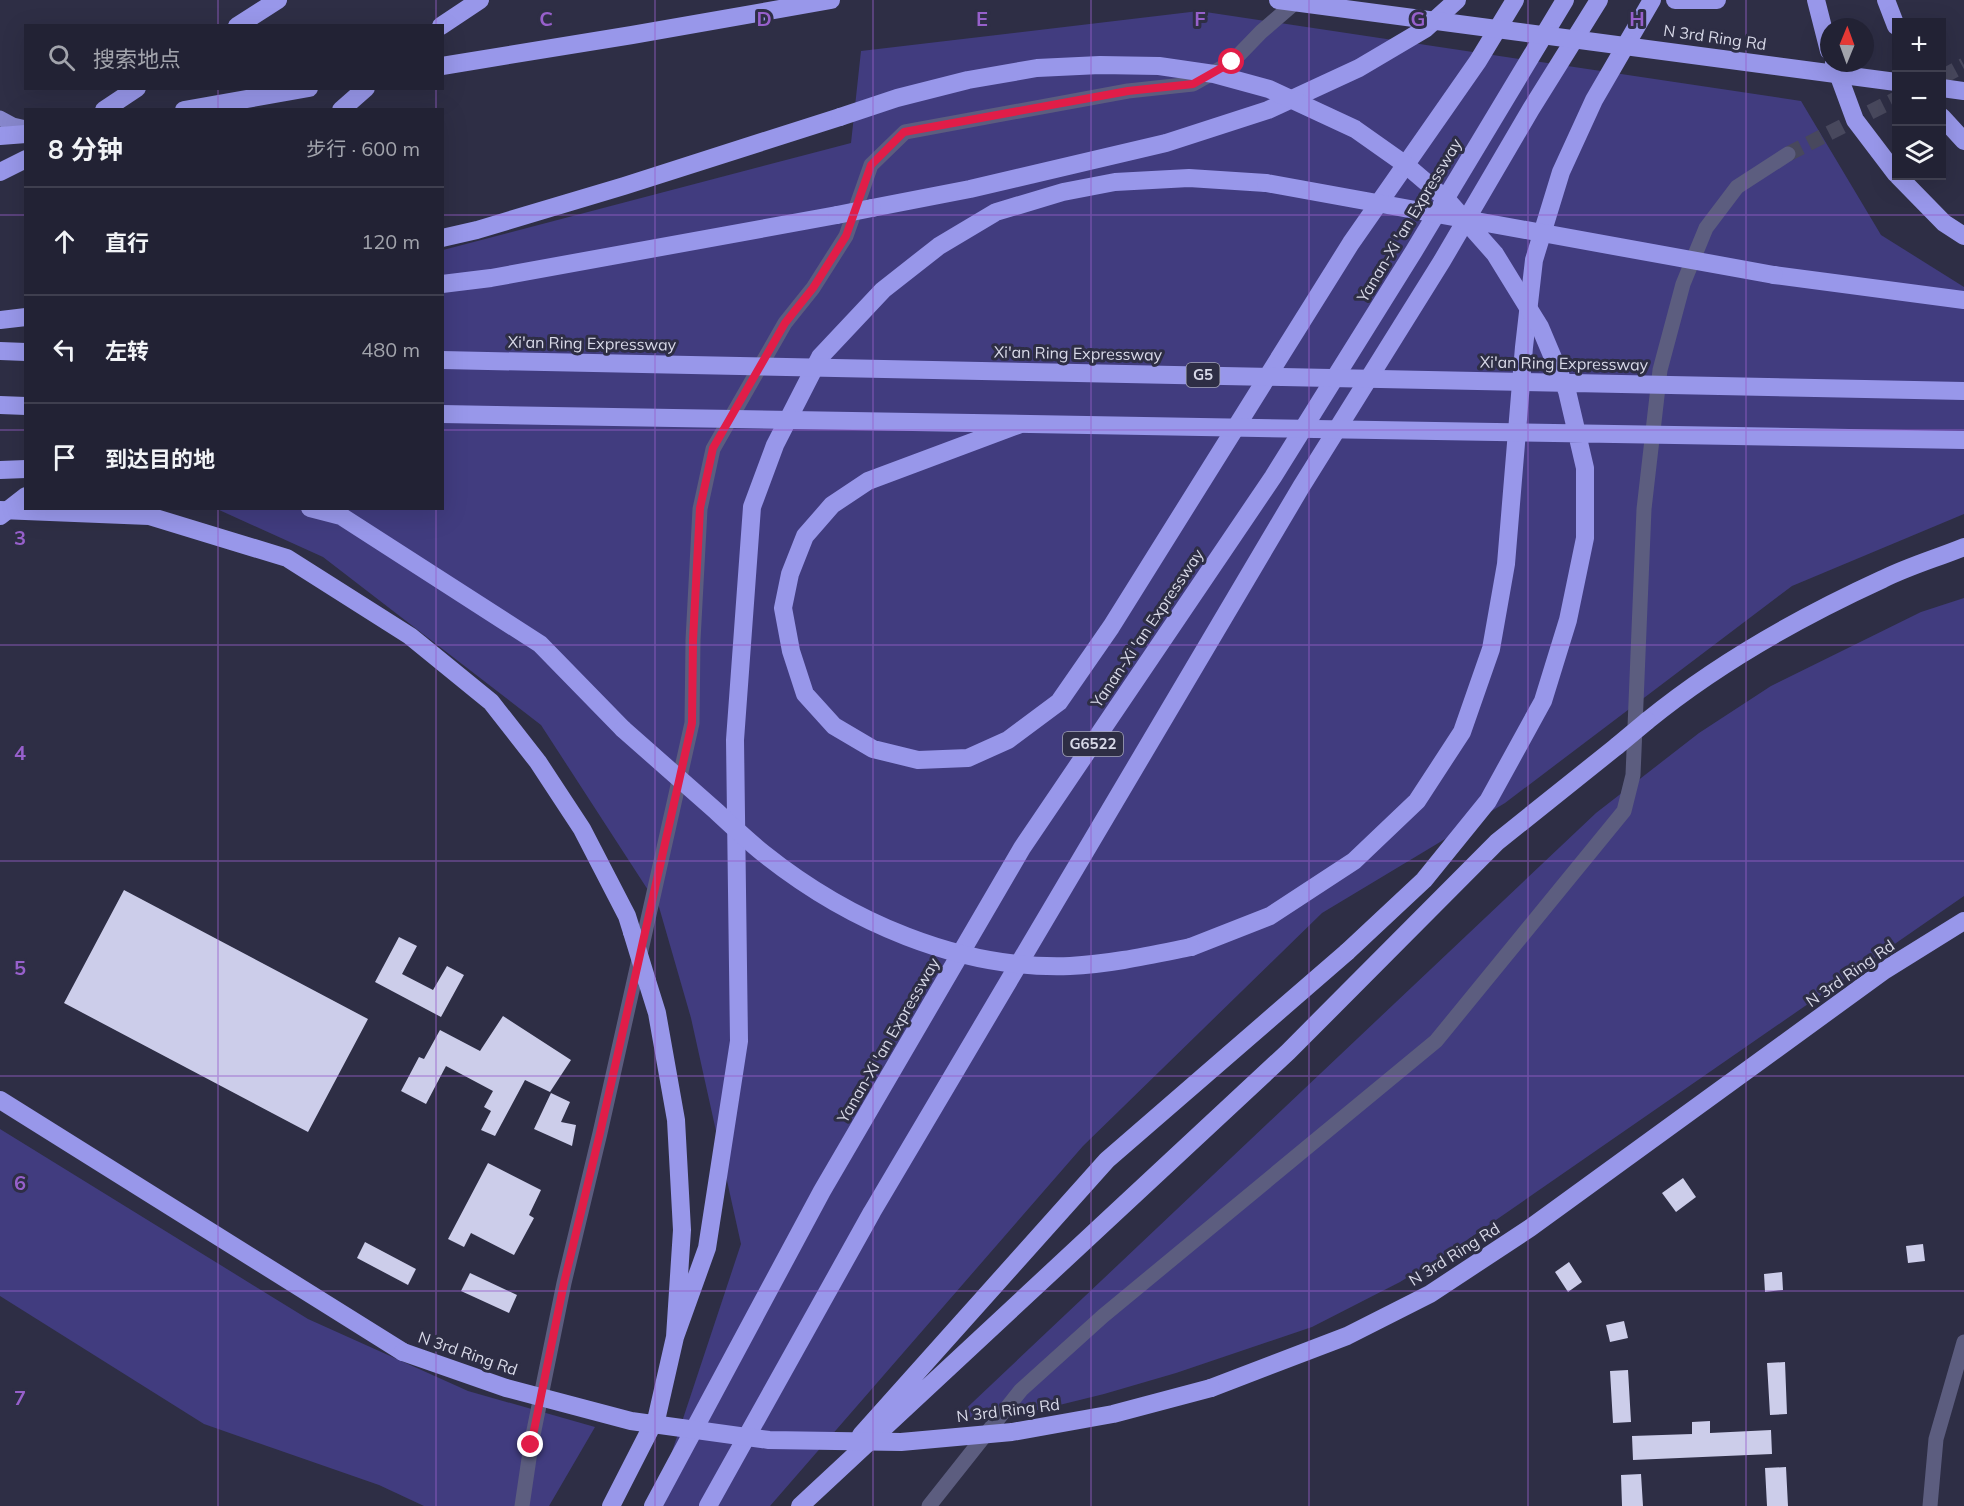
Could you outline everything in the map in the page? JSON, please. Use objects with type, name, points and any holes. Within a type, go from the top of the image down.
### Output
[{"type":"highway","points":[[240,24],[278,0]]},
{"type":"highway","points":[[444,24],[480,0]]},
{"type":"highway","points":[[444,66],[751,7],[831,0]]},
{"type":"highway","name":"N 3rd Ring Rd","points":[[1278,0],[1892,81]]},
{"type":"highway","points":[[444,284],[502,276],[837,215],[970,189],[1166,143],[1268,110],[1359,68],[1425,28],[1457,0]]},
{"type":"highway","points":[[1018,425],[868,481],[832,506],[805,536],[790,574],[783,608],[791,651],[806,694],[834,726],[873,749],[918,760],[968,758],[1008,740],[1059,702],[1111,627],[1351,243],[1478,61],[1515,0]]},
{"type":"highway","name":"Yanan-Xi 'an Expressway","points":[[653,1506],[822,1191],[1023,848],[1273,477],[1408,261],[1565,0]]},
{"type":"highway","name":"G6522","points":[[708,1506],[879,1202],[1253,568],[1599,0]]},
{"type":"highway","points":[[318,510],[341,516],[540,644],[623,729],[763,853],[809,886],[866,918],[921,942],[967,956],[1022,964],[1069,966],[1138,958],[1191,947],[1270,916],[1354,861],[1417,801],[1462,732],[1491,649],[1506,564],[1524,347],[1534,260],[1561,172],[1594,100],[1652,0]]},
{"type":"highway","points":[[1675,0],[1717,0]]},
{"type":"highway","points":[[1816,0],[1821,18]]},
{"type":"highway","points":[[1886,0],[1893,18]]},
{"type":"highway","points":[[444,238],[477,230],[613,189],[897,98],[968,80],[1037,68],[1100,65],[1159,66],[1214,74],[1269,89],[1355,129],[1406,165],[1448,201],[1495,254],[1540,327],[1567,391],[1585,468],[1585,538],[1568,621],[1543,701],[1488,801],[1424,880],[1347,952],[1107,1160],[799,1506]]},
{"type":"highway","points":[[1837,72],[1855,120],[1892,168]]},
{"type":"highway","points":[[1946,89],[1964,91]]},
{"type":"highway","points":[[107,108],[134,90]]},
{"type":"highway","points":[[195,108],[298,90]]},
{"type":"highway","points":[[343,108],[364,90]]},
{"type":"highway","points":[[1946,122],[1964,141]]},
{"type":"highway","points":[[0,136],[24,134]]},
{"type":"highway","points":[[0,172],[24,160]]},
{"type":"highway","points":[[611,1506],[657,1416],[675,1337],[706,1248],[739,1041],[735,740],[752,507],[775,445],[820,357],[883,290],[939,246],[996,212],[1063,192],[1115,182],[1189,178],[1266,183],[1774,275],[1964,300]]},
{"type":"highway","points":[[1902,180],[1944,223],[1964,236]]},
{"type":"highway","points":[[0,320],[24,317]]},
{"type":"highway","points":[[0,351],[24,352]]},
{"type":"highway","name":"Xi'an Ring Expressway","points":[[444,360],[1964,391]]},
{"type":"highway","points":[[0,405],[24,406]]},
{"type":"highway","points":[[444,414],[1964,440]]},
{"type":"highway","points":[[0,470],[24,469]]},
{"type":"highway","points":[[0,516],[24,497]]},
{"type":"highway","points":[[0,510],[149,516],[287,558],[410,636],[491,702],[538,762],[582,829],[627,916],[657,1012],[676,1120],[682,1230],[675,1337]]},
{"type":"highway","points":[[799,1506],[1288,1052],[1497,843],[1679,695],[1793,623],[1885,578],[1964,547]]},
{"type":"highway","name":"N 3rd Ring Rd","points":[[0,1100],[403,1352],[506,1388],[631,1421],[769,1440],[901,1442],[1012,1432],[1113,1414],[1211,1388],[1347,1336],[1430,1294],[1530,1228],[1885,970],[1964,921]]},
{"type":"main road","points":[[0,118],[24,128]]},
{"type":"street","points":[[522,1506],[531,1445],[564,1283],[692,723],[693,640],[700,508],[713,448],[785,323],[813,288],[846,236],[871,165],[904,132],[1128,91],[1193,84],[1232,62],[1261,32],[1298,0]]},
{"type":"street","points":[[929,1506],[1022,1390],[1103,1316],[1436,1041],[1624,811],[1633,775],[1644,509],[1660,370],[1683,284],[1706,228],[1737,187],[1788,154]]},
{"type":"street","points":[[1930,1506],[1936,1439],[1964,1342]]},
{"type":"shaded area","points":[[1199,11],[1801,101],[1881,235],[1964,287],[1964,514],[1792,586],[1505,803],[1322,913],[1083,1146],[770,1506],[654,1506],[741,1244],[691,1018],[659,907],[541,725],[323,557],[219,510],[444,510],[444,250],[851,143],[861,51]]},
{"type":"shaded area","points":[[1964,598],[1964,896],[1467,1240],[1400,1282],[1312,1327],[1176,1373],[1039,1410],[955,1419],[1596,813],[1699,733],[1771,686],[1921,612]]},
{"type":"shaded area","points":[[0,1129],[308,1319],[468,1391],[595,1427],[549,1506],[424,1506],[379,1485],[204,1424],[0,1296]]},
{"type":"building","points":[[124,890],[368,1019],[308,1132],[64,1003]]},
{"type":"building","points":[[399,937],[417,946],[402,974],[433,990],[447,966],[464,975],[441,1017],[375,982]]},
{"type":"building","points":[[503,1016],[571,1060],[550,1092],[525,1080],[495,1136],[481,1130],[491,1111],[484,1107],[493,1091],[446,1066],[426,1104],[401,1091],[419,1057],[424,1059],[440,1030],[480,1051]]},
{"type":"building","points":[[551,1093],[570,1102],[561,1122],[576,1125],[572,1146],[534,1129]]},
{"type":"building","points":[[488,1163],[541,1190],[529,1215],[534,1218],[514,1255],[471,1233],[464,1247],[448,1239]]},
{"type":"building","points":[[1683,1178],[1696,1197],[1676,1212],[1662,1193]]},
{"type":"building","points":[[365,1242],[416,1269],[408,1285],[357,1258]]},
{"type":"building","points":[[1923,1244],[1925,1261],[1908,1263],[1906,1246]]},
{"type":"building","points":[[1569,1262],[1582,1282],[1568,1292],[1555,1272]]},
{"type":"building","points":[[1782,1272],[1783,1290],[1765,1292],[1764,1274]]},
{"type":"building","points":[[470,1273],[517,1295],[509,1313],[461,1291]]},
{"type":"building","points":[[1624,1321],[1628,1338],[1610,1342],[1606,1325]]},
{"type":"building","points":[[1785,1362],[1787,1414],[1770,1415],[1767,1363]]},
{"type":"building","points":[[1628,1370],[1631,1422],[1613,1423],[1610,1371]]},
{"type":"building","points":[[1710,1421],[1710,1433],[1771,1430],[1772,1454],[1633,1460],[1632,1436],[1692,1434],[1692,1422]]},
{"type":"building","points":[[1786,1467],[1788,1506],[1767,1506],[1765,1468]]},
{"type":"building","points":[[1641,1474],[1643,1506],[1622,1506],[1621,1475]]},
{"type":"tunnel","points":[[1946,75],[1964,65]]},
{"type":"tunnel","points":[[1788,154],[1892,101]]},
{"type":"route","points":[[531,1445],[564,1283],[692,723],[693,640],[700,508],[713,448],[785,323],[813,288],[846,236],[871,165],[904,132],[1128,91],[1193,84],[1232,62]]}]
